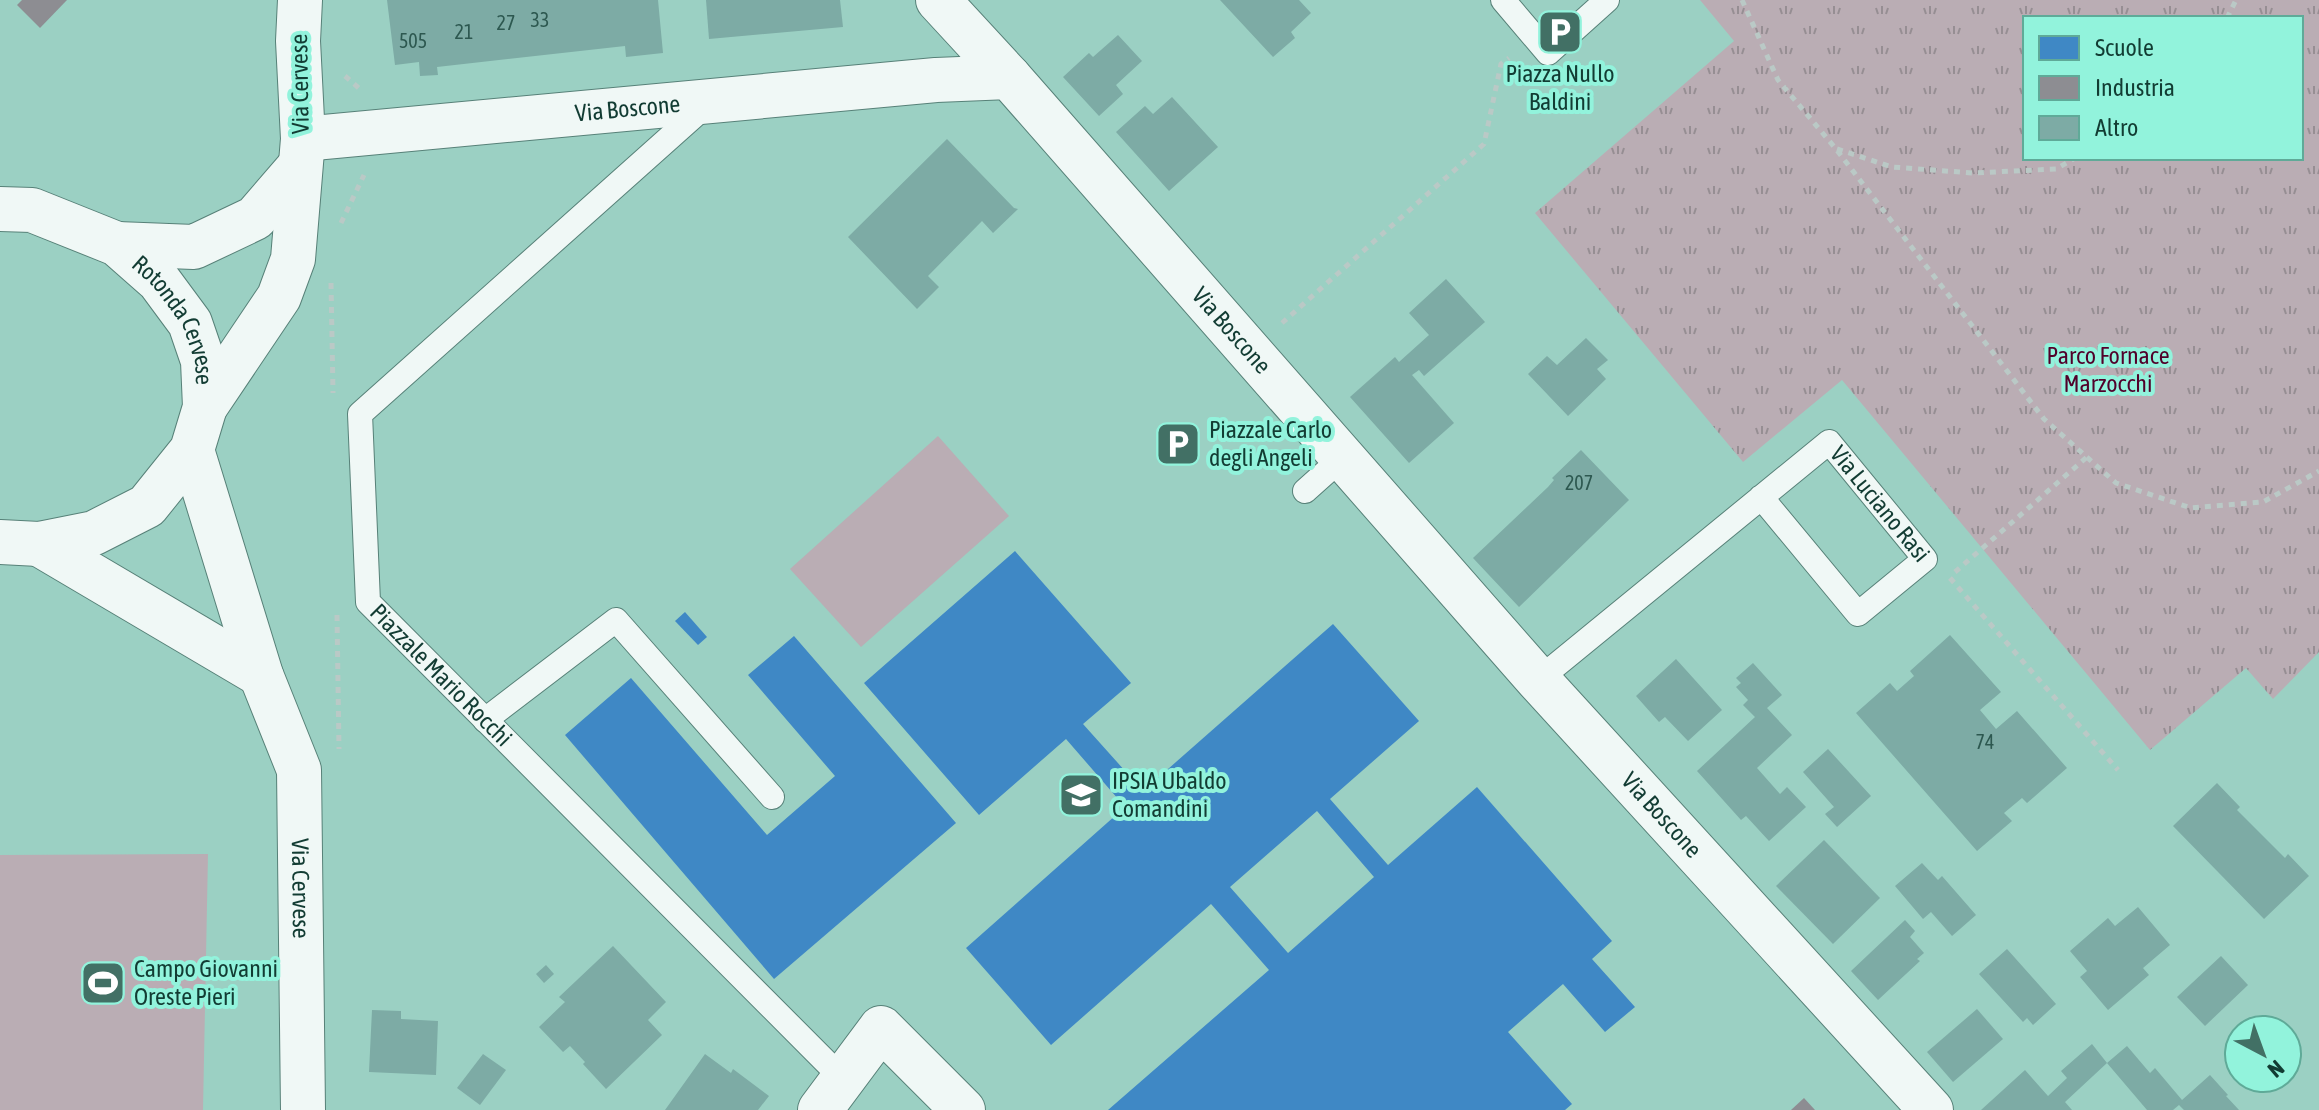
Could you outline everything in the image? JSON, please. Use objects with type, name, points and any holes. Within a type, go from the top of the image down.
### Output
[{"type":"street","name":"Via Cervese","points":[[205,407],[279,297],[293,259],[301,153],[300,0]]},
{"type":"street","points":[[938,0],[1009,77]]},
{"type":"street","name":"Via Boscone","points":[[301,153],[710,101],[936,80],[1009,77],[1538,680],[1931,1110]]},
{"type":"street","name":"Via Cervese","points":[[117,244],[194,247],[255,218],[301,153]]},
{"type":"street","name":"Rotonda Cervese","points":[[0,209],[32,210],[117,244],[159,281],[190,323],[203,361],[205,407],[192,450],[147,506],[94,533],[20,543]]},
{"type":"street","name":"Via Cervese","points":[[192,450],[261,675],[299,770],[303,1110]]},
{"type":"street","points":[[20,543],[261,675]]},
{"type":"street","points":[[831,1094],[881,1028],[963,1110]]},
{"type":"lane","points":[[1503,0],[1548,53],[1607,0]]},
{"type":"lane","name":"Piazzale Mario Rocchi","points":[[710,101],[360,414],[368,602],[485,720],[831,1094]]},
{"type":"lane","name":"Via Luciano Rasi","points":[[1538,680],[1761,497],[1829,442],[1925,559],[1858,614],[1761,497]]},
{"type":"lane","points":[[1305,491],[1343,457]]},
{"type":"lane","points":[[485,720],[616,620],[772,797]]},
{"type":"path","points":[[1742,0],[1778,80],[1836,149],[2044,419],[2116,483],[2191,508],[2263,502],[2319,471]]},
{"type":"path","points":[[1250,350],[1484,144],[1501,64],[1534,36]]},
{"type":"path","points":[[1836,149],[1892,167],[1973,173],[2056,169],[2072,160]]},
{"type":"path","points":[[2087,457],[1949,577],[2118,770]]},
{"type":"green space","name":"Parco Fornace Marzocchi","points":[[1700,0],[2319,0],[2319,652],[2273,699],[2246,668],[2150,750],[1842,380],[1743,462],[1535,213],[1734,41]]},
{"type":"green space","points":[[938,436],[1009,516],[861,647],[790,569]]},
{"type":"green space","name":"Campo Giovanni Oreste Pieri","points":[[208,854],[203,1110],[0,1110],[0,855]]},
{"type":"building: Scuole","points":[[1015,551],[1131,683],[1083,724],[1143,791],[1333,624],[1419,721],[1330,799],[1388,865],[1477,787],[1612,941],[1592,959],[1635,1007],[1605,1032],[1563,984],[1508,1032],[1572,1104],[1565,1110],[1108,1110],[1269,970],[1211,904],[1051,1045],[966,948],[1125,807],[1066,739],[979,815],[864,683]],"holes":[[[1317,811],[1374,877],[1288,953],[1230,887]]]},
{"type":"building: Scuole","points":[[685,612],[707,637],[698,645],[675,621]]},
{"type":"building: Scuole","points":[[794,636],[956,823],[774,979],[565,735],[631,678],[767,835],[835,776],[748,675]]},
{"type":"building: Industria","points":[[22,0],[67,0],[40,28],[17,5]]},
{"type":"building: Industria","points":[[1804,1098],[1815,1110],[1791,1110]]},
{"type":"building: Altro","points":[[387,0],[658,0],[663,53],[626,57],[625,46],[437,67],[438,75],[420,76],[419,62],[395,65]]},
{"type":"building: Altro","points":[[706,0],[840,0],[843,27],[709,39]]},
{"type":"building: Altro","points":[[1220,0],[1299,0],[1311,13],[1291,32],[1295,38],[1273,57]]},
{"type":"building: Altro","points":[[1118,35],[1142,61],[1116,85],[1123,94],[1099,116],[1063,77],[1089,53],[1093,57]]},
{"type":"building: Altro","points":[[1172,97],[1218,147],[1169,191],[1116,132],[1145,106],[1153,114]]},
{"type":"building: Altro","points":[[947,139],[1018,209],[993,233],[982,221],[928,276],[939,287],[917,309],[848,237]]},
{"type":"building: Altro","points":[[1446,279],[1485,322],[1424,376],[1419,370],[1412,375],[1454,423],[1409,463],[1350,397],[1395,357],[1399,362],[1429,335],[1409,313]]},
{"type":"building: Altro","points":[[1586,338],[1608,360],[1597,369],[1606,379],[1568,416],[1528,374],[1547,356],[1557,365]]},
{"type":"building: Altro","points":[[1581,450],[1629,500],[1519,607],[1473,558],[1548,487],[1554,480],[1552,478]]},
{"type":"building: Altro","points":[[1950,635],[2001,692],[1980,710],[1996,729],[2017,711],[2067,768],[2027,803],[2022,798],[2004,813],[2012,821],[1977,851],[1856,713],[1890,683],[1897,691],[1914,676],[1910,671]]},
{"type":"building: Altro","points":[[1676,659],[1722,710],[1688,741],[1665,717],[1659,722],[1636,696]]},
{"type":"building: Altro","points":[[1753,663],[1782,695],[1767,708],[1792,735],[1757,768],[1780,794],[1787,787],[1806,807],[1769,841],[1746,816],[1741,820],[1697,771],[1755,717],[1743,705],[1748,700],[1736,687],[1741,683],[1736,678]]},
{"type":"building: Altro","points":[[1828,749],[1871,796],[1837,827],[1825,814],[1834,807],[1803,772]]},
{"type":"building: Altro","points":[[2217,783],[2240,807],[2237,810],[2285,858],[2288,854],[2309,876],[2264,919],[2173,826]]},
{"type":"building: Altro","points":[[1824,840],[1880,898],[1833,944],[1776,886]]},
{"type":"building: Altro","points":[[1922,863],[1938,880],[1942,876],[1976,915],[1952,936],[1931,912],[1923,919],[1895,886]]},
{"type":"building: Altro","points":[[2138,907],[2170,945],[2143,968],[2149,975],[2108,1010],[2080,977],[2087,971],[2070,951],[2108,918],[2115,926]]},
{"type":"building: Altro","points":[[1905,920],[1915,931],[1910,937],[1924,953],[1917,959],[1920,961],[1878,1000],[1851,971]]},
{"type":"building: Altro","points":[[613,946],[666,1002],[648,1020],[662,1035],[606,1089],[570,1046],[563,1052],[539,1027],[565,1002],[559,997]]},
{"type":"building: Altro","points":[[2007,949],[2056,1004],[2033,1025],[2027,1018],[2023,1022],[1979,974]]},
{"type":"building: Altro","points":[[2221,956],[2248,985],[2205,1026],[2177,997]]},
{"type":"building: Altro","points":[[546,965],[554,974],[544,983],[536,974]]},
{"type":"building: Altro","points":[[1977,1009],[2003,1039],[1953,1082],[1927,1052]]},
{"type":"building: Altro","points":[[372,1010],[401,1011],[401,1019],[438,1021],[436,1075],[369,1072]]},
{"type":"building: Altro","points":[[2092,1044],[2107,1063],[2065,1102],[2072,1110],[1981,1110],[2025,1070],[2048,1096],[2067,1078],[2061,1071]]},
{"type":"building: Altro","points":[[2127,1046],[2150,1073],[2155,1068],[2182,1100],[2210,1075],[2239,1110],[2184,1110],[2179,1105],[2173,1110],[2147,1110],[2107,1063]]},
{"type":"building: Altro","points":[[483,1054],[506,1070],[480,1105],[457,1088]]},
{"type":"building: Altro","points":[[705,1054],[731,1073],[733,1069],[769,1096],[758,1110],[665,1110]]},
{"type":"place","name":"Piazza Nullo Baldini","points":[[1560,32]]},
{"type":"place","name":"Piazzale Carlo degli Angeli","points":[[1178,444]]},
{"type":"place","name":"IPSIA Ubaldo Comandini","points":[[1081,795]]},
{"type":"place","name":"Campo Giovanni Oreste Pieri","points":[[103,983]]}]
